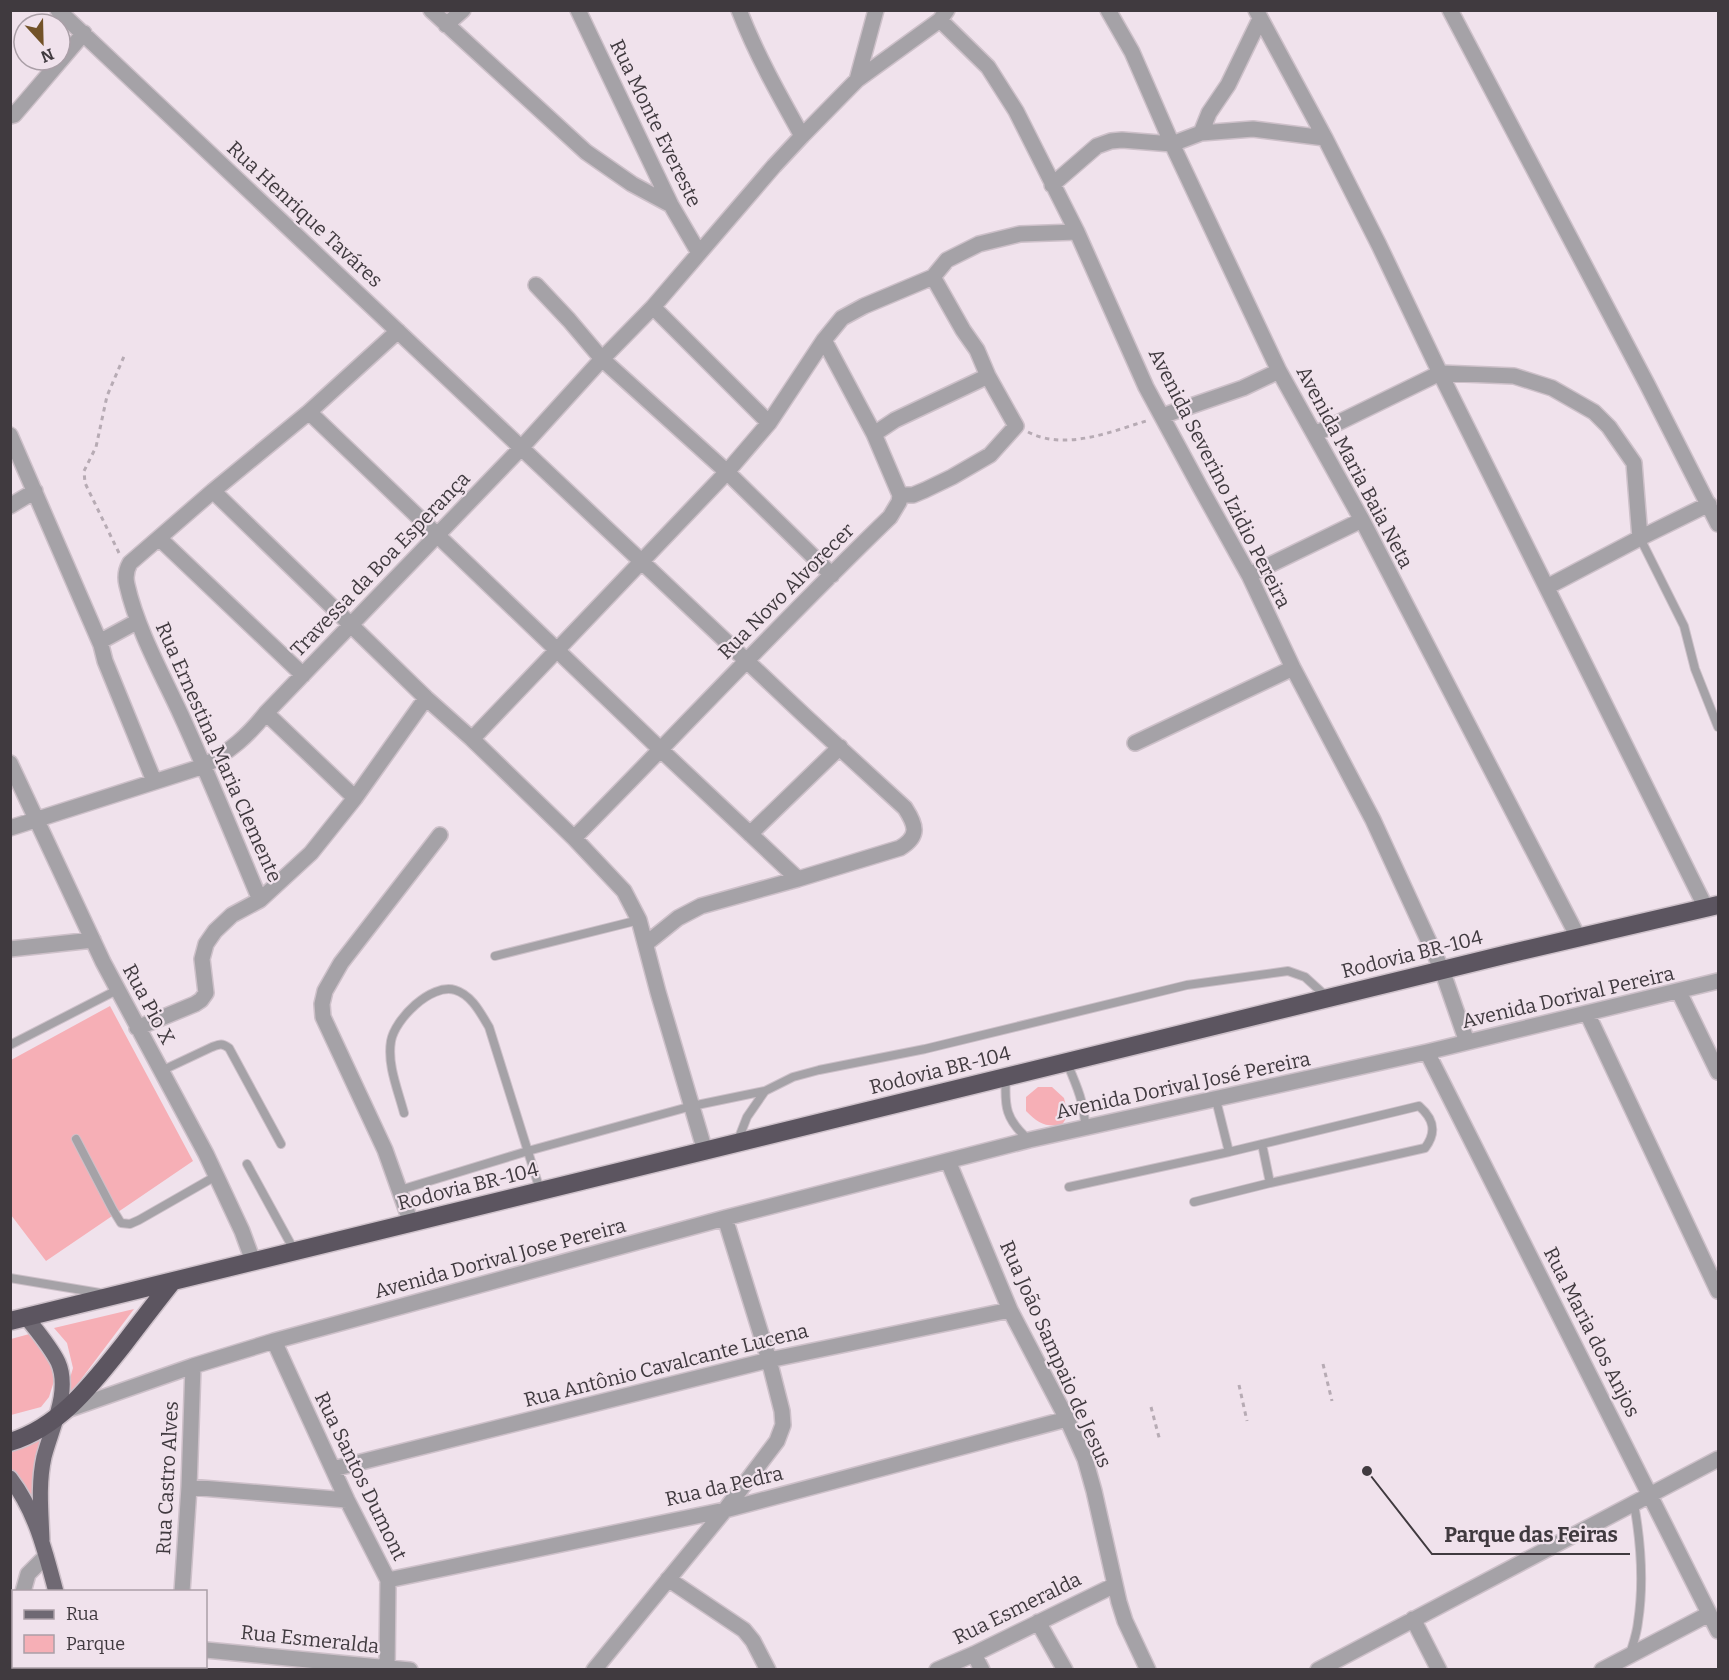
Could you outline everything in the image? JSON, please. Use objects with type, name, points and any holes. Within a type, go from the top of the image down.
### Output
[{"type":"highway","name":"Rodovia BR-104","points":[[18,1319],[1442,970],[1712,907]]},
{"type":"highway","points":[[10,1442],[35,1432],[62,1414],[104,1370],[172,1281]]},
{"type":"main road","points":[[18,1319],[44,1339],[59,1364],[62,1414],[44,1458],[40,1502],[42,1540]]},
{"type":"main road","points":[[10,1478],[19,1489],[42,1540],[55,1590]]},
{"type":"street","name":"Rua Henrique Taváres","points":[[58,10],[906,808],[915,829],[909,843],[900,848],[798,879]]},
{"type":"street","points":[[431,10],[586,152],[632,184],[671,205]]},
{"type":"street","points":[[446,25],[463,10]]},
{"type":"street","name":"Rua Monte Evereste","points":[[578,10],[671,205],[699,253]]},
{"type":"street","points":[[739,10],[772,84],[802,136]]},
{"type":"street","points":[[857,80],[876,10]]},
{"type":"street","name":"Avenida Maria Baia Neta","points":[[1108,10],[1132,52],[1172,144],[1280,371],[1362,520],[1578,937]]},
{"type":"street","points":[[1450,10],[1719,524]]},
{"type":"street","name":"Travessa da Boa Esperança","points":[[10,828],[204,766],[224,755],[249,734],[266,713],[653,307],[802,136],[857,80],[944,15]]},
{"type":"street","name":"Avenida Severino Izidio Pereira","points":[[944,15],[988,67],[1016,111],[1077,232],[1146,387],[1249,575],[1293,668],[1373,820],[1442,970],[1467,1042]]},
{"type":"street","points":[[1201,134],[1209,113],[1228,84],[1258,15]]},
{"type":"street","points":[[1258,15],[1325,138],[1546,587],[1712,907]]},
{"type":"street","points":[[10,116],[14,115],[84,33]]},
{"type":"street","points":[[1052,185],[1097,146],[1110,141],[1172,144],[1201,134],[1253,129],[1325,138]]},
{"type":"street","points":[[472,739],[727,472],[769,423],[824,340],[842,318],[864,306],[933,277],[946,260],[979,244],[1020,234],[1077,232]]},
{"type":"street","points":[[824,340],[874,434],[900,495],[914,495],[952,477],[990,455],[1016,426],[988,376],[977,350],[933,277]]},
{"type":"street","points":[[536,285],[602,359],[727,472],[832,575]]},
{"type":"street","points":[[653,307],[769,423]]},
{"type":"street","points":[[127,569],[130,563],[309,412],[398,331]]},
{"type":"street","points":[[1162,416],[1243,388],[1280,371]]},
{"type":"street","points":[[1315,434],[1440,373],[1514,376],[1552,388],[1594,412],[1609,427],[1634,463],[1640,538]]},
{"type":"street","points":[[874,434],[895,420],[988,376]]},
{"type":"street","points":[[309,412],[798,879]]},
{"type":"street","points":[[10,435],[100,645],[153,781]]},
{"type":"street","points":[[10,506],[35,491]]},
{"type":"street","points":[[213,491],[574,838],[624,891],[639,920],[705,1151]]},
{"type":"street","name":"Rua Novo Alvorecer","points":[[574,838],[890,517],[899,502],[900,495]]},
{"type":"street","points":[[1546,587],[1708,504]]},
{"type":"street","points":[[1249,575],[1362,520]]},
{"type":"street","points":[[159,538],[303,675]]},
{"type":"street","name":"Rua Ernestina Maria Clemente","points":[[127,569],[127,585],[138,621],[204,766],[260,900]]},
{"type":"street","points":[[100,645],[103,640],[138,621]]},
{"type":"street","points":[[1135,743],[1293,668]]},
{"type":"street","points":[[137,1028],[201,1000],[206,993],[202,958],[206,944],[215,931],[232,915],[260,900],[310,853],[355,798],[426,698]]},
{"type":"street","points":[[266,713],[355,798]]},
{"type":"street","points":[[750,834],[840,747]]},
{"type":"street","name":"Rua Pio X","points":[[10,763],[117,990],[216,1176],[254,1262]]},
{"type":"street","points":[[411,1223],[385,1150],[327,1027],[322,1004],[325,991],[341,963],[440,835]]},
{"type":"street","points":[[646,943],[678,918],[701,906],[798,879]]},
{"type":"street","points":[[10,949],[93,940]]},
{"type":"street","name":"Avenida Dorival Pereira","points":[[1427,1052],[1719,981]]},
{"type":"street","points":[[1679,992],[1719,1072]]},
{"type":"street","points":[[1587,1013],[1719,1291]]},
{"type":"street","name":"Avenida Dorival José Pereira","points":[[948,1161],[1085,1127],[1427,1052]]},
{"type":"street","name":"Rua Maria dos Anjos","points":[[1427,1052],[1719,1632]]},
{"type":"street","name":"Avenida Dorival Jose Pereira","points":[[62,1414],[193,1366],[274,1341],[725,1218],[948,1161]]},
{"type":"street","name":"Rua João Sampaio de Jesus","points":[[948,1161],[1010,1310],[1067,1419],[1085,1459],[1119,1602],[1125,1621],[1148,1670]]},
{"type":"street","points":[[594,1670],[725,1510],[777,1441],[783,1425],[782,1411],[769,1360],[725,1218]]},
{"type":"street","name":"Rua Antônio Cavalcante Lucena","points":[[333,1468],[769,1360],[1010,1310]]},
{"type":"street","name":"Rua Santos Dumont","points":[[274,1341],[347,1500],[388,1580],[387,1669]]},
{"type":"street","name":"Rua Castro Alves","points":[[182,1590],[189,1487],[193,1366]]},
{"type":"street","name":"Rua da Pedra","points":[[388,1580],[725,1510],[1067,1419]]},
{"type":"street","points":[[1318,1670],[1719,1459]]},
{"type":"street","points":[[189,1487],[347,1500]]},
{"type":"street","points":[[24,1590],[28,1574],[46,1556]]},
{"type":"street","points":[[668,1579],[744,1630],[753,1641],[768,1670]]},
{"type":"street","name":"Rua Esmeralda","points":[[937,1670],[1115,1584]]},
{"type":"street","points":[[1602,1670],[1709,1614]]},
{"type":"street","points":[[1413,1619],[1439,1670]]},
{"type":"street","points":[[1038,1622],[1065,1670]]},
{"type":"street","name":"Rua Esmeralda","points":[[207,1650],[410,1670]]},
{"type":"street","points":[[974,1654],[982,1670]]},
{"type":"lane","points":[[1640,538],[1684,626],[1695,669],[1719,727]]},
{"type":"lane","points":[[495,956],[639,920]]},
{"type":"lane","points":[[400,1190],[528,1151],[692,1106],[765,1092],[793,1077],[819,1070],[925,1049],[1187,985],[1288,971],[1305,977],[1328,998]]},
{"type":"lane","points":[[10,1045],[117,990]]},
{"type":"lane","points":[[404,1113],[390,1053],[392,1038],[399,1022],[416,1005],[432,993],[441,990],[455,990],[476,1006],[489,1028],[541,1192]]},
{"type":"lane","points":[[161,1071],[212,1047],[221,1044],[229,1048],[281,1144]]},
{"type":"lane","points":[[1067,1062],[1082,1100],[1085,1127]]},
{"type":"lane","points":[[1006,1077],[1005,1093],[1008,1112],[1015,1127],[1029,1140]]},
{"type":"lane","points":[[736,1143],[747,1117],[765,1092]]},
{"type":"lane","points":[[1216,1100],[1229,1152]]},
{"type":"lane","points":[[1069,1187],[1229,1152],[1419,1106],[1430,1119],[1433,1130],[1431,1140],[1425,1148],[1194,1202]]},
{"type":"lane","points":[[76,1139],[121,1223],[130,1224],[139,1220],[216,1176]]},
{"type":"lane","points":[[1262,1144],[1270,1183]]},
{"type":"lane","points":[[248,1164],[294,1252]]},
{"type":"lane","points":[[10,1278],[116,1296]]},
{"type":"lane","points":[[1630,1655],[1638,1624],[1641,1595],[1640,1540],[1635,1504]]},
{"type":"path","points":[[125,354],[107,396],[96,447],[84,471],[85,483],[127,569]]},
{"type":"path","points":[[1016,426],[1038,438],[1067,441],[1162,416]]},
{"type":"path","points":[[1323,1364],[1332,1401]]},
{"type":"path","points":[[1239,1385],[1247,1421]]},
{"type":"path","points":[[1151,1407],[1160,1441]]},
{"type":"green space","points":[[110,1006],[193,1161],[46,1261],[11,1215],[11,1060]]},
{"type":"green space","points":[[1038,1087],[1052,1087],[1064,1098],[1068,1115],[1062,1125],[1042,1123],[1026,1111],[1026,1097]]},
{"type":"green space","points":[[134,1309],[67,1398],[73,1368],[67,1343],[54,1328]]},
{"type":"green space","points":[[33,1333],[52,1360],[54,1381],[49,1397],[41,1407],[11,1415],[11,1339]]},
{"type":"green space","points":[[46,1431],[37,1515],[11,1469],[11,1446]]},
{"type":"place","name":"Parque das Feiras","points":[[1367,1471]]}]
